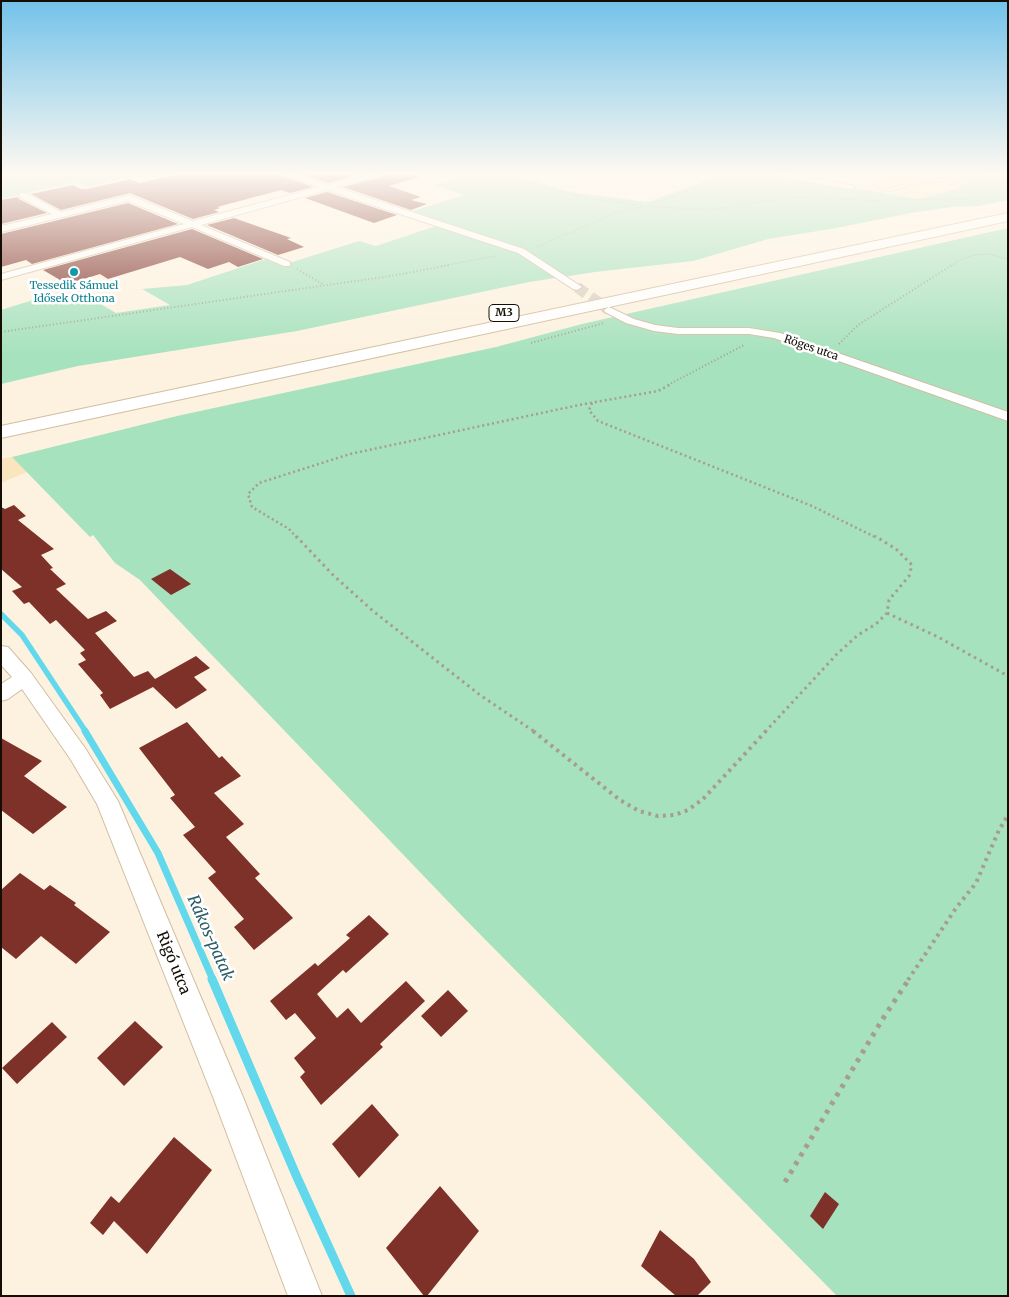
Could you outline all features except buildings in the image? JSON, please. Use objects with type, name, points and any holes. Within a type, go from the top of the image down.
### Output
[{"type":"highway","name":"M3","points":[[1,417],[885,234]]},
{"type":"highway","name":"M3","points":[[1,432],[931,234]]},
{"type":"street","points":[[1,277],[157,234]]},
{"type":"street","points":[[214,234],[288,264]]},
{"type":"street","points":[[465,234],[521,251],[577,288]]},
{"type":"street","name":"Röges utca","points":[[610,310],[621,317],[646,327],[663,330],[749,331],[781,337],[1008,417]]},
{"type":"street","name":"Rigó utca","points":[[1,652],[24,678],[78,754],[107,801],[228,1097],[305,1296]]},
{"type":"street","points":[[1,694],[24,678]]},
{"type":"path","points":[[1,332],[406,273],[538,247],[568,234]]},
{"type":"path","points":[[830,354],[852,329],[962,259],[974,255],[988,254],[1008,259]]},
{"type":"path","points":[[288,264],[324,285]]},
{"type":"path","points":[[531,342],[621,317]]},
{"type":"path","points":[[592,403],[589,410],[598,421],[812,506],[869,533],[896,549],[912,565],[909,576],[889,600],[887,613],[876,624],[858,635],[838,654],[703,799],[688,810],[658,816],[639,810],[620,800],[541,736],[480,695],[373,611],[333,575],[289,530],[252,507],[248,494],[259,483],[350,454],[592,403],[658,391],[747,343],[750,339],[749,331]]},
{"type":"path","points":[[887,613],[938,637],[1008,676]]},
{"type":"path","points":[[785,1182],[882,1020],[941,930],[976,883],[999,830],[1008,815]]},
{"type":"shaded area","points":[[12,457],[27,472],[1,483],[1,459]]},
{"type":"green space","points":[[413,234],[802,234],[768,239],[693,261],[595,272],[529,282],[297,331],[78,366],[1,384],[1,310],[33,300],[85,295],[116,313],[170,305],[142,289],[187,285],[266,259],[283,265],[359,241],[376,246]]},
{"type":"green space","points":[[983,234],[1008,234],[1008,1296],[837,1296],[462,916],[140,580],[115,563],[93,535],[90,537],[12,457],[177,416],[496,347],[582,324]]},
{"type":"waterway","name":"Rákos-patak","points":[[1,614],[22,635],[86,732]]},
{"type":"waterway","name":"Rákos-patak","points":[[85,731],[158,853],[213,980]]},
{"type":"waterway","name":"Rákos-patak","points":[[212,979],[296,1175],[351,1296]]},
{"type":"tunnel","points":[[577,287],[609,310]]},
{"type":"place","name":"Tessedik Sámuel Idősek Otthona","points":[[74,272]]}]
